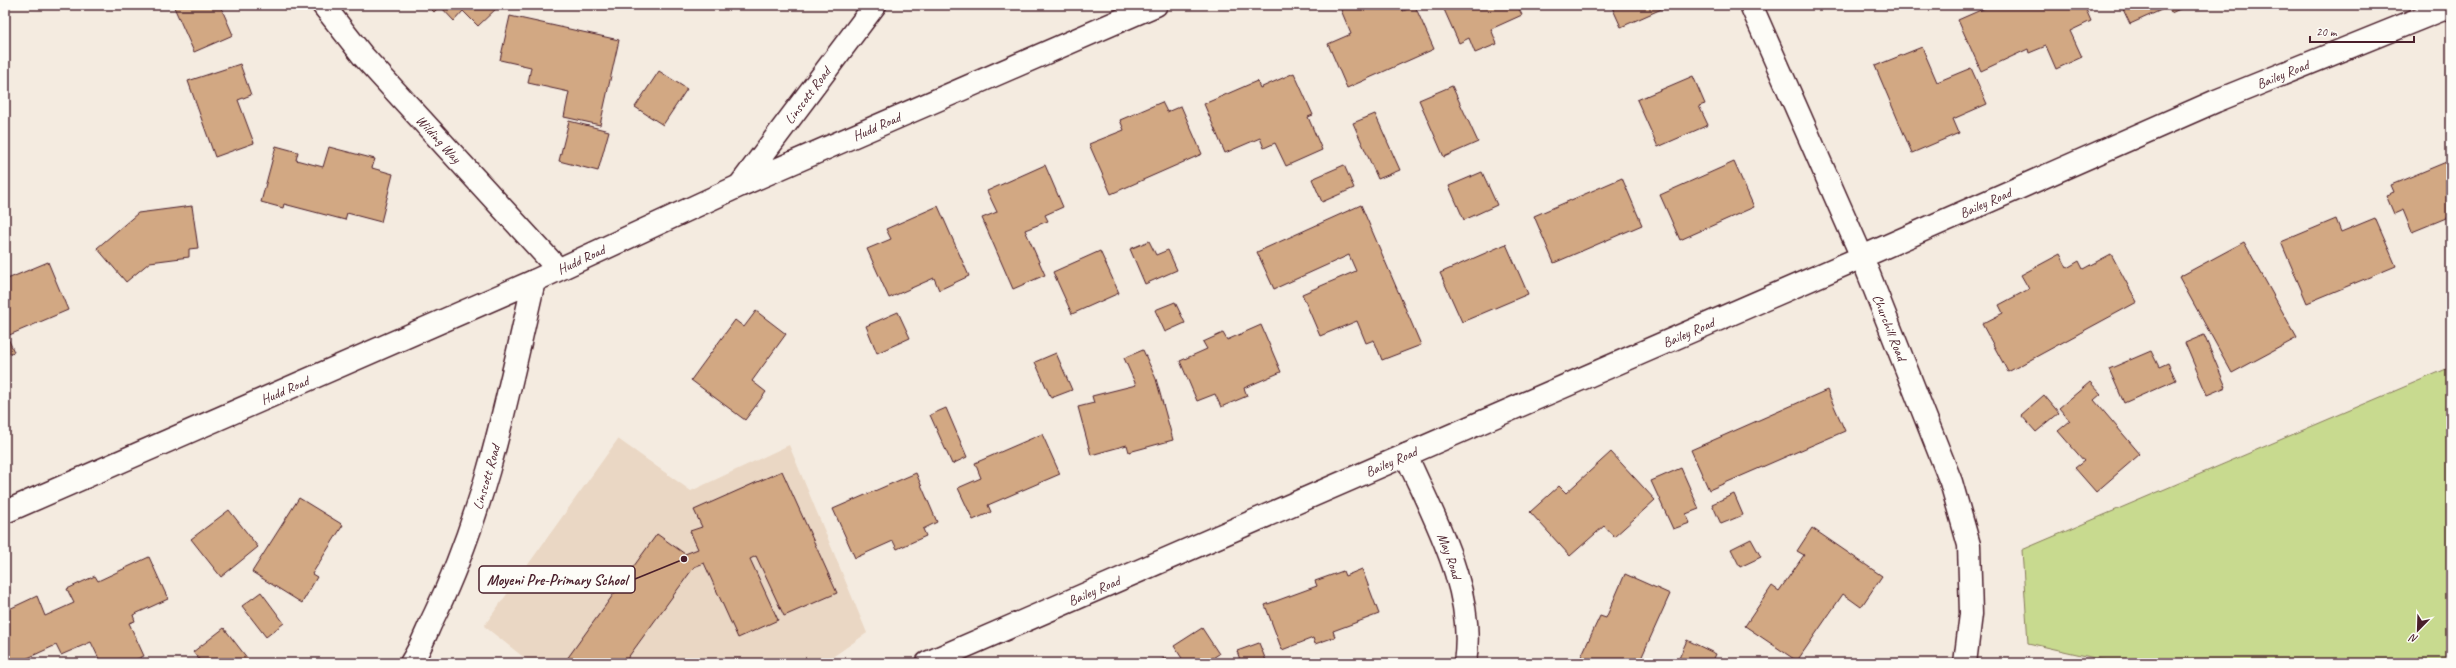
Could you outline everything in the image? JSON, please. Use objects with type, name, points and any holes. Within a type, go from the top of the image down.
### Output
[{"type":"street","name":"Wilding Way","points":[[323,5],[362,56],[558,269]]},
{"type":"street","name":"Linscott Road","points":[[739,186],[875,5]]},
{"type":"street","name":"Hudd Road","points":[[5,512],[534,281],[739,186],[1156,5]]},
{"type":"street","name":"Churchill Road","points":[[1751,5],[1862,257],[1951,482],[1969,545],[1972,614],[1965,663]]},
{"type":"street","name":"Bailey Road","points":[[927,663],[1862,257],[2216,101],[2451,6]]},
{"type":"street","name":"Linscott Road","points":[[411,663],[446,592],[468,539],[496,440],[534,281]]},
{"type":"street","name":"May Road","points":[[1406,455],[1448,550],[1463,598],[1467,646],[1465,663]]},
{"type":"shaded area","points":[[618,439],[691,491],[789,445],[867,633],[824,663],[531,663],[484,626]]},
{"type":"green space","points":[[2451,367],[2451,663],[2117,663],[2028,643],[2022,550]]},
{"type":"building","points":[[173,5],[220,5],[233,35],[194,52]]},
{"type":"building","points":[[427,5],[496,5],[498,7],[478,26],[463,11],[454,21],[440,6],[434,12]]},
{"type":"building","points":[[1351,5],[1400,5],[1403,11],[1415,6],[1434,49],[1347,88],[1328,44],[1351,34],[1341,10]]},
{"type":"building","points":[[1442,5],[1517,5],[1522,15],[1491,29],[1497,44],[1475,53],[1469,38],[1459,43]]},
{"type":"building","points":[[1611,5],[1665,5],[1666,7],[1621,27]]},
{"type":"building","points":[[1992,5],[2084,5],[2091,21],[2070,31],[2082,57],[2056,69],[2046,46],[2029,53],[2028,49],[1981,71],[1958,20]]},
{"type":"building","points":[[2121,5],[2189,5],[2171,13],[2168,7],[2130,24]]},
{"type":"building","points":[[510,16],[619,40],[600,125],[564,117],[569,92],[528,83],[531,67],[500,60]]},
{"type":"building","points":[[1922,47],[1937,82],[1971,68],[1987,104],[1953,119],[1959,133],[1912,153],[1875,66]]},
{"type":"building","points":[[240,64],[251,95],[238,100],[254,143],[215,157],[188,81]]},
{"type":"building","points":[[659,71],[687,89],[663,125],[635,107]]},
{"type":"building","points":[[1294,73],[1313,115],[1308,117],[1322,150],[1286,166],[1275,143],[1264,148],[1260,138],[1225,153],[1204,104],[1257,81],[1260,88]]},
{"type":"building","points":[[1693,76],[1705,104],[1699,106],[1708,125],[1658,147],[1637,100]]},
{"type":"building","points":[[1452,86],[1478,142],[1444,157],[1419,100]]},
{"type":"building","points":[[1162,102],[1167,112],[1181,106],[1202,154],[1111,194],[1089,144],[1124,130],[1120,120]]},
{"type":"building","points":[[1375,114],[1400,170],[1378,179],[1353,123]]},
{"type":"building","points":[[569,121],[609,131],[598,171],[559,161]]},
{"type":"building","points":[[276,146],[298,152],[296,160],[323,167],[329,147],[375,159],[372,168],[393,174],[381,222],[347,213],[345,220],[284,204],[283,208],[261,202]]},
{"type":"building","points":[[2451,160],[2451,216],[2412,232],[2403,210],[2394,214],[2386,195],[2394,192],[2391,185]]},
{"type":"building","points":[[1734,162],[1754,207],[1680,240],[1660,195]]},
{"type":"building","points":[[1045,165],[1063,207],[1045,215],[1048,221],[1025,230],[1045,275],[1013,289],[982,218],[997,212],[987,191]]},
{"type":"building","points":[[1344,165],[1354,188],[1322,202],[1312,179]]},
{"type":"building","points":[[1482,172],[1497,205],[1464,220],[1449,186]]},
{"type":"building","points":[[1622,178],[1642,225],[1554,263],[1534,216]]},
{"type":"building","points":[[1361,205],[1421,345],[1382,360],[1374,340],[1366,343],[1357,321],[1320,336],[1302,294],[1356,271],[1349,255],[1274,289],[1257,252]]},
{"type":"building","points":[[192,206],[198,248],[189,249],[189,257],[150,262],[126,282],[97,248],[138,213]]},
{"type":"building","points":[[938,206],[969,276],[939,290],[934,278],[889,298],[867,249],[891,239],[886,229]]},
{"type":"building","points":[[2375,218],[2396,266],[2307,303],[2281,242],[2336,219],[2341,232]]},
{"type":"building","points":[[1149,241],[1156,255],[1168,250],[1177,270],[1145,284],[1130,249]]},
{"type":"building","points":[[2244,242],[2297,338],[2232,373],[2179,277]]},
{"type":"building","points":[[1506,244],[1528,294],[1462,322],[1440,273]]},
{"type":"building","points":[[1100,251],[1119,293],[1072,314],[1053,272]]},
{"type":"building","points":[[2060,254],[2067,268],[2079,261],[2083,269],[2111,254],[2137,302],[2008,372],[1982,324],[2003,313],[1999,305],[2029,289],[2021,275]]},
{"type":"building","points":[[48,262],[68,310],[7,336],[14,352],[5,355],[5,280]]},
{"type":"building","points":[[1175,302],[1185,323],[1165,332],[1155,310]]},
{"type":"building","points":[[756,311],[786,334],[752,381],[766,392],[745,420],[691,380],[735,320],[744,327]]},
{"type":"building","points":[[898,312],[910,338],[877,353],[866,326]]},
{"type":"building","points":[[1261,325],[1281,372],[1244,388],[1247,396],[1221,407],[1215,394],[1197,401],[1180,361],[1207,349],[1203,342],[1223,333],[1227,340]]},
{"type":"building","points":[[2204,335],[2226,387],[2207,395],[2185,343]]},
{"type":"building","points":[[1143,350],[1156,379],[1173,440],[1129,452],[1127,445],[1091,455],[1078,407],[1094,403],[1092,396],[1136,385],[1124,358]]},
{"type":"building","points":[[2151,351],[2159,367],[2168,363],[2176,380],[2124,403],[2109,369]]},
{"type":"building","points":[[1056,353],[1072,390],[1051,398],[1035,362]]},
{"type":"building","points":[[2090,382],[2101,394],[2094,400],[2140,454],[2096,492],[2075,468],[2084,461],[2058,431],[2070,421],[2059,408]]},
{"type":"building","points":[[1827,390],[1845,431],[1709,490],[1691,450]]},
{"type":"building","points":[[2044,395],[2059,413],[2036,432],[2021,415]]},
{"type":"building","points":[[946,408],[967,457],[952,464],[930,415]]},
{"type":"building","points":[[1042,434],[1060,474],[988,505],[991,512],[973,520],[958,488],[981,478],[975,463]]},
{"type":"building","points":[[1611,452],[1655,500],[1614,537],[1604,526],[1570,556],[1530,512],[1559,486],[1566,493]]},
{"type":"building","points":[[1681,468],[1699,509],[1686,514],[1690,523],[1673,529],[1651,481]]},
{"type":"building","points":[[782,471],[837,593],[784,616],[756,556],[750,559],[778,620],[738,638],[704,563],[694,567],[624,663],[564,663],[657,534],[685,554],[698,549],[690,531],[702,527],[694,510]]},
{"type":"building","points":[[916,473],[937,522],[923,529],[926,536],[897,549],[893,541],[855,558],[833,509]]},
{"type":"building","points":[[1734,494],[1743,515],[1721,524],[1712,504]]},
{"type":"building","points":[[299,498],[343,525],[312,574],[317,577],[302,603],[252,572]]},
{"type":"building","points":[[229,510],[258,547],[221,577],[191,539]]},
{"type":"building","points":[[1812,528],[1882,576],[1861,607],[1843,594],[1797,661],[1745,626],[1772,586],[1779,591],[1804,555],[1797,551]]},
{"type":"building","points":[[1751,539],[1761,557],[1740,567],[1731,549]]},
{"type":"building","points":[[149,557],[168,599],[133,615],[135,621],[129,623],[144,656],[128,663],[118,663],[116,660],[101,663],[91,642],[61,655],[56,645],[17,663],[7,663],[5,658],[5,611],[37,596],[45,616],[74,603],[67,589],[95,576],[98,581]]},
{"type":"building","points":[[1362,569],[1379,614],[1333,631],[1335,637],[1315,644],[1313,638],[1282,650],[1265,605],[1317,586],[1315,581],[1343,571],[1345,576]]},
{"type":"building","points":[[1625,574],[1670,594],[1639,663],[1578,663],[1600,616],[1606,618]]},
{"type":"building","points":[[261,592],[284,623],[266,637],[242,606]]},
{"type":"building","points":[[224,628],[251,663],[202,663],[193,652]]},
{"type":"building","points":[[1202,628],[1219,654],[1205,663],[1185,663],[1174,646]]},
{"type":"building","points":[[1687,640],[1716,654],[1712,663],[1677,663]]},
{"type":"building","points":[[1259,643],[1267,663],[1241,663],[1237,651]]},
{"type":"building","points":[[1166,657],[1170,663],[1156,663]]},
{"type":"place","name":"Moyeni Pre-Primary School","points":[[684,559]]}]
